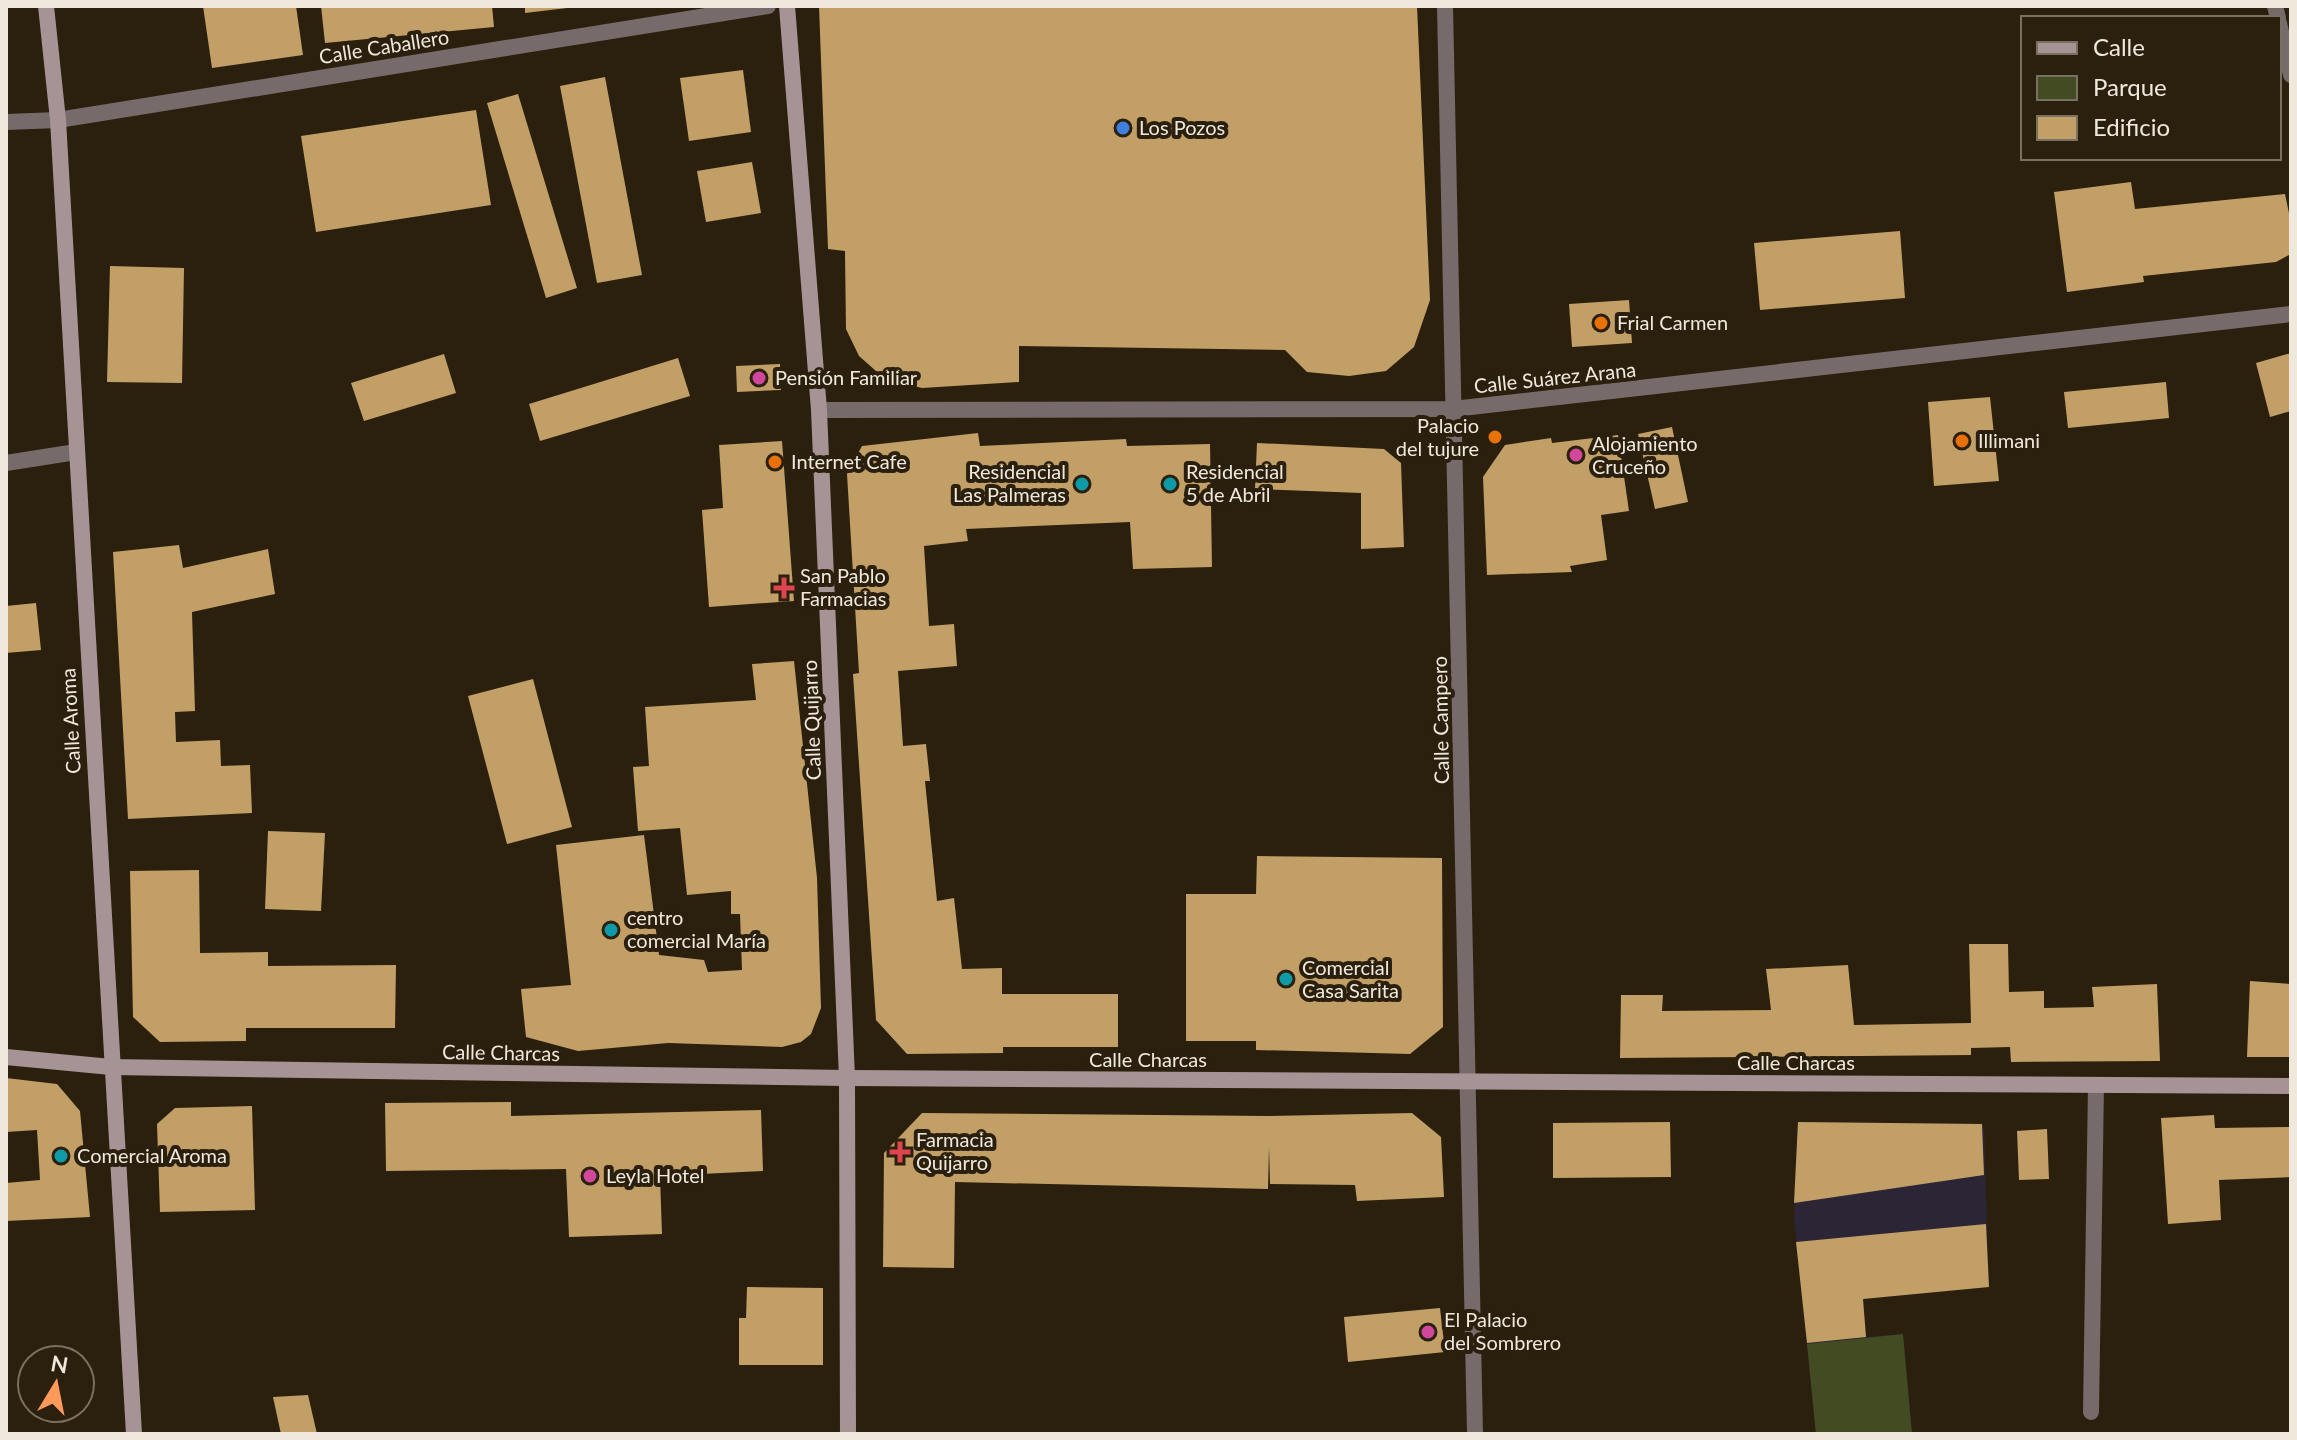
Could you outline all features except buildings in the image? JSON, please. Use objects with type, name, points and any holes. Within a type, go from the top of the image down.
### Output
[{"type":"street","name":"Calle Aroma","points":[[46,6],[58,120],[134,1434]]},
{"type":"street","name":"Calle Caballero","points":[[6,122],[58,120],[768,6]]},
{"type":"street","name":"Calle Quijarro","points":[[787,6],[819,410],[847,1078],[848,1434]]},
{"type":"street","name":"Calle Campero","points":[[1445,6],[1475,1434]]},
{"type":"street","points":[[2281,33],[2291,75]]},
{"type":"street","name":"Calle Suárez Arana","points":[[819,410],[1453,409],[2291,314]]},
{"type":"street","points":[[6,463],[76,452]]},
{"type":"street","name":"Calle Charcas","points":[[6,1057],[111,1067],[847,1078],[2291,1086]]},
{"type":"street","points":[[2091,1412],[2096,1085]]},
{"type":"shaded area","points":[[1798,1122],[1982,1124],[1984,1128],[1989,1287],[1863,1299],[1866,1337],[1903,1334],[1912,1434],[1816,1434],[1794,1218]]},
{"type":"green space","points":[[1903,1334],[1912,1434],[1816,1434],[1807,1344]]},
{"type":"place","name":"Los Pozos","points":[[1123,128]]},
{"type":"place","name":"Frial Carmen","points":[[1601,323]]},
{"type":"place","name":"Pensión Familiar","points":[[759,378]]},
{"type":"place","name":"Palacio del tujure","points":[[1495,437]]},
{"type":"place","name":"Illimani","points":[[1962,441]]},
{"type":"place","name":"Alojamiento Cruceño","points":[[1576,455]]},
{"type":"place","name":"Internet Cafe","points":[[775,462]]},
{"type":"place","name":"Residencial Las Palmeras","points":[[1082,484]]},
{"type":"place","name":"Residencial 5 de Abril","points":[[1170,484]]},
{"type":"place","name":"San Pablo Farmacias","points":[[784,588]]},
{"type":"place","name":"centro comercial María","points":[[611,930]]},
{"type":"place","name":"Comercial Casa Sarita","points":[[1286,979]]},
{"type":"place","name":"Farmacia Quijarro","points":[[900,1152]]},
{"type":"place","name":"Comercial Aroma","points":[[61,1156]]},
{"type":"place","name":"Leyla Hotel","points":[[590,1176]]},
{"type":"place","name":"El Palacio del Sombrero","points":[[1428,1332]]}]
